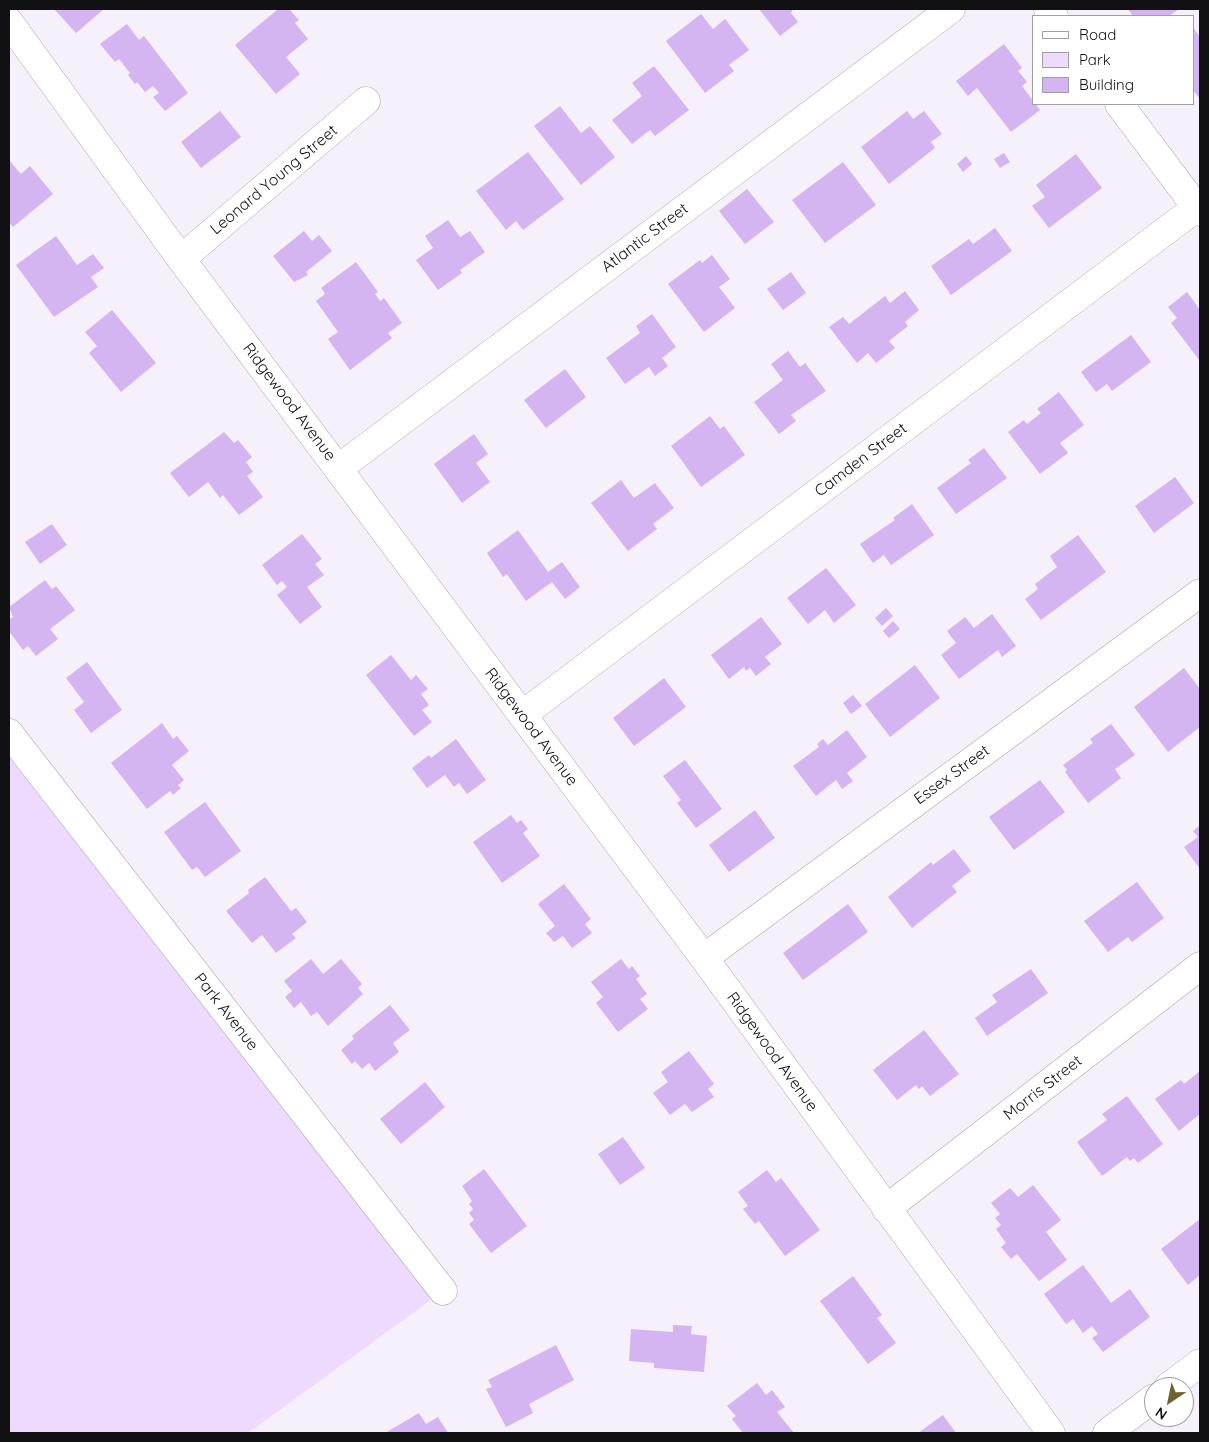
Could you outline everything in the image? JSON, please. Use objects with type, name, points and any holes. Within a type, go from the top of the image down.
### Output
[{"type":"street","name":"Atlantic Street","points":[[339,468],[951,9]]},
{"type":"street","name":"Ridgewood Avenue","points":[[9,22],[181,259],[704,958],[886,1210],[1051,1433]]},
{"type":"street","name":"Leonard Young Street","points":[[181,259],[366,101]]},
{"type":"street","points":[[1120,105],[1199,208]]},
{"type":"street","name":"Camden Street","points":[[522,715],[1199,208]]},
{"type":"street","name":"Essex Street","points":[[704,958],[1200,593]]},
{"type":"street","name":"Park Avenue","points":[[9,733],[443,1291]]},
{"type":"street","name":"Morris Street","points":[[886,1210],[1200,966]]},
{"type":"street","points":[[1181,1377],[1200,1363]]},
{"type":"street","points":[[1107,1433],[1144,1405]]},
{"type":"green space","points":[[9,733],[443,1291],[248,1433],[9,1433]]},
{"type":"building","points":[[54,9],[104,9],[76,33]]},
{"type":"building","points":[[278,9],[289,9],[299,20],[295,23],[308,39],[286,57],[300,74],[276,94],[235,45]]},
{"type":"building","points":[[759,9],[793,9],[791,13],[798,22],[780,36]]},
{"type":"building","points":[[1128,9],[1179,9],[1170,15],[1132,15]]},
{"type":"building","points":[[701,14],[713,29],[725,19],[749,50],[729,65],[734,71],[705,93],[666,41]]},
{"type":"building","points":[[127,24],[139,40],[144,36],[188,93],[165,111],[153,97],[159,93],[153,86],[145,92],[137,82],[135,84],[128,75],[130,73],[119,59],[115,62],[100,44]]},
{"type":"building","points":[[1194,29],[1200,37],[1200,99],[1194,91]]},
{"type":"building","points":[[1004,44],[1022,68],[1018,71],[1027,82],[1022,86],[1032,99],[1032,105],[1036,105],[1040,110],[1011,132],[977,88],[968,96],[956,81]]},
{"type":"building","points":[[654,66],[689,110],[655,136],[650,130],[632,144],[612,120],[642,96],[632,83]]},
{"type":"building","points":[[560,106],[581,133],[590,126],[615,157],[581,185],[534,126]]},
{"type":"building","points":[[220,111],[241,137],[201,168],[181,142]]},
{"type":"building","points":[[907,111],[913,119],[924,111],[942,134],[931,142],[935,148],[889,184],[861,147]]},
{"type":"building","points":[[528,152],[564,199],[523,230],[516,221],[506,230],[476,191]]},
{"type":"building","points":[[1004,153],[1010,162],[1000,168],[994,159]]},
{"type":"building","points":[[1076,154],[1102,188],[1049,228],[1032,206],[1045,197],[1036,185]]},
{"type":"building","points":[[966,156],[972,164],[963,172],[957,164]]},
{"type":"building","points":[[9,160],[21,174],[30,166],[53,194],[13,227],[9,222]]},
{"type":"building","points":[[843,162],[876,205],[825,243],[792,200]]},
{"type":"building","points":[[747,189],[774,222],[745,244],[719,211]]},
{"type":"building","points":[[448,220],[460,237],[470,231],[485,252],[460,270],[462,273],[438,290],[416,260],[433,248],[425,236]]},
{"type":"building","points":[[995,228],[1012,251],[951,295],[931,266],[969,239],[973,244]]},
{"type":"building","points":[[304,231],[312,241],[319,235],[332,251],[306,272],[308,275],[294,282],[273,256]]},
{"type":"building","points":[[56,236],[77,265],[93,254],[104,268],[91,277],[98,287],[54,317],[16,265]]},
{"type":"building","points":[[712,255],[730,279],[719,287],[735,308],[704,332],[668,284],[700,260],[702,263]]},
{"type":"building","points":[[356,262],[378,292],[375,294],[380,301],[384,298],[402,323],[388,333],[392,338],[350,370],[328,339],[338,332],[316,301],[325,294],[321,288]]},
{"type":"building","points":[[791,272],[806,293],[783,310],[767,289]]},
{"type":"building","points":[[905,291],[919,310],[905,322],[908,326],[889,341],[895,348],[876,363],[868,353],[857,363],[829,327],[843,317],[849,324],[885,296],[890,303]]},
{"type":"building","points":[[1187,292],[1200,310],[1200,361],[1171,323],[1177,318],[1168,307]]},
{"type":"building","points":[[112,310],[156,363],[121,392],[89,353],[97,346],[85,332]]},
{"type":"building","points":[[652,314],[676,347],[662,358],[668,366],[655,376],[649,367],[625,384],[606,358],[640,333],[636,326]]},
{"type":"building","points":[[1131,335],[1151,362],[1112,391],[1107,384],[1096,392],[1081,372]]},
{"type":"building","points":[[788,351],[800,367],[805,363],[826,391],[791,415],[796,421],[779,434],[754,402],[783,380],[771,364]]},
{"type":"building","points":[[565,369],[586,397],[546,428],[524,400]]},
{"type":"building","points":[[1059,392],[1084,425],[1060,443],[1068,453],[1040,474],[1008,432],[1024,420],[1027,424],[1041,413],[1037,409]]},
{"type":"building","points":[[710,416],[720,429],[724,426],[745,455],[701,487],[671,446]]},
{"type":"building","points":[[224,432],[234,443],[238,440],[252,457],[246,462],[253,472],[247,476],[263,497],[239,515],[223,495],[220,498],[208,482],[189,497],[170,473]]},
{"type":"building","points":[[474,434],[488,454],[476,463],[490,482],[462,503],[434,464]]},
{"type":"building","points":[[984,448],[1007,478],[956,514],[937,488],[971,463],[968,460]]},
{"type":"building","points":[[1175,477],[1194,503],[1154,533],[1135,506]]},
{"type":"building","points":[[621,480],[634,498],[655,483],[674,508],[653,524],[657,529],[628,551],[591,503]]},
{"type":"building","points":[[912,504],[934,535],[891,565],[884,555],[873,563],[860,544],[895,520],[893,518]]},
{"type":"building","points":[[52,524],[67,545],[40,564],[25,542]]},
{"type":"building","points":[[518,530],[548,572],[562,562],[580,587],[565,599],[552,582],[526,601],[507,574],[503,577],[487,553]]},
{"type":"building","points":[[302,534],[322,559],[315,564],[324,575],[307,587],[322,607],[300,624],[277,595],[287,587],[282,581],[277,585],[262,565]]},
{"type":"building","points":[[1078,535],[1106,572],[1041,620],[1025,599],[1038,589],[1035,584],[1057,567],[1050,556]]},
{"type":"building","points":[[826,568],[856,605],[834,623],[825,610],[808,624],[787,598]]},
{"type":"building","points":[[45,580],[52,589],[56,586],[75,610],[50,629],[58,639],[36,656],[28,646],[23,650],[9,631],[9,620],[13,617],[9,607]]},
{"type":"building","points":[[886,608],[893,616],[882,626],[875,618]]},
{"type":"building","points":[[992,614],[1016,646],[1002,657],[998,650],[959,679],[941,655],[956,643],[947,631],[965,617],[974,628]]},
{"type":"building","points":[[761,617],[782,644],[765,657],[771,664],[756,676],[750,668],[746,671],[744,667],[729,679],[711,655]]},
{"type":"building","points":[[893,621],[900,629],[889,638],[883,631]]},
{"type":"building","points":[[391,655],[411,680],[416,675],[428,689],[421,694],[429,705],[422,710],[432,722],[414,736],[366,675]]},
{"type":"building","points":[[87,662],[122,710],[91,733],[74,710],[84,702],[66,678]]},
{"type":"building","points":[[915,665],[940,698],[890,737],[865,704]]},
{"type":"building","points":[[1184,668],[1200,689],[1200,727],[1168,752],[1134,707]]},
{"type":"building","points":[[664,678],[686,707],[634,746],[613,718]]},
{"type":"building","points":[[853,695],[862,706],[851,714],[843,703]]},
{"type":"building","points":[[162,723],[173,739],[177,736],[189,751],[172,765],[184,780],[178,785],[181,788],[173,795],[170,791],[147,809],[111,763]]},
{"type":"building","points":[[1111,724],[1135,755],[1115,769],[1121,778],[1088,803],[1065,772],[1067,770],[1063,765],[1093,743],[1090,739]]},
{"type":"building","points":[[847,730],[867,757],[847,773],[853,781],[842,789],[836,780],[816,796],[793,766],[819,747],[817,744],[823,739],[828,745]]},
{"type":"building","points":[[456,739],[486,780],[467,794],[459,783],[454,787],[445,775],[427,788],[412,768],[429,755],[431,758]]},
{"type":"building","points":[[685,760],[722,809],[696,828],[677,803],[681,800],[663,776]]},
{"type":"building","points":[[1040,780],[1065,812],[1014,850],[989,817]]},
{"type":"building","points":[[205,802],[241,851],[205,877],[197,867],[192,870],[164,832]]},
{"type":"building","points":[[755,810],[775,838],[729,872],[709,845]]},
{"type":"building","points":[[511,815],[517,823],[521,820],[528,829],[523,833],[540,856],[502,883],[473,842]]},
{"type":"building","points":[[1200,825],[1200,869],[1184,847],[1198,837],[1193,831]]},
{"type":"building","points":[[954,849],[971,871],[952,886],[957,892],[912,928],[888,897],[931,862],[933,865]]},
{"type":"building","points":[[265,877],[291,911],[296,908],[307,922],[292,934],[296,938],[276,953],[262,935],[252,943],[226,911],[249,893],[248,890]]},
{"type":"building","points":[[1137,882],[1164,918],[1132,942],[1128,937],[1108,952],[1084,921]]},
{"type":"building","points":[[564,884],[591,919],[585,924],[592,933],[572,948],[563,936],[554,942],[546,933],[555,926],[538,904]]},
{"type":"building","points":[[848,904],[868,932],[803,980],[783,953]]},
{"type":"building","points":[[311,959],[323,974],[341,959],[362,984],[358,988],[363,994],[328,1026],[317,1012],[311,1016],[301,1002],[294,1008],[285,997],[292,991],[284,981]]},
{"type":"building","points":[[621,959],[629,969],[632,966],[640,976],[636,979],[647,994],[640,999],[648,1009],[618,1032],[596,1003],[603,997],[591,982]]},
{"type":"building","points":[[1031,969],[1048,993],[987,1036],[975,1018],[997,1002],[992,995]]},
{"type":"building","points":[[390,1005],[410,1030],[393,1043],[399,1052],[375,1071],[369,1063],[362,1069],[355,1061],[352,1064],[341,1050],[354,1039],[352,1036]]},
{"type":"building","points":[[924,1030],[959,1074],[930,1096],[922,1086],[919,1089],[916,1085],[897,1100],[873,1070]]},
{"type":"building","points":[[689,1051],[714,1084],[708,1089],[714,1097],[692,1112],[685,1104],[670,1115],[653,1093],[668,1082],[661,1072]]},
{"type":"building","points":[[1200,1071],[1200,1114],[1179,1131],[1155,1099],[1181,1080],[1184,1084]]},
{"type":"building","points":[[425,1082],[445,1107],[401,1144],[380,1119]]},
{"type":"building","points":[[1127,1096],[1163,1144],[1138,1163],[1134,1158],[1130,1161],[1127,1157],[1102,1176],[1077,1142],[1107,1120],[1102,1114]]},
{"type":"building","points":[[623,1137],[645,1168],[620,1185],[598,1154]]},
{"type":"building","points":[[484,1169],[527,1226],[491,1253],[469,1224],[474,1220],[469,1213],[473,1209],[469,1204],[472,1201],[462,1186]]},
{"type":"building","points":[[767,1170],[776,1182],[781,1178],[820,1230],[785,1256],[759,1221],[755,1224],[743,1209],[748,1206],[738,1192]]},
{"type":"building","points":[[1033,1185],[1061,1220],[1046,1232],[1067,1260],[1039,1281],[1017,1254],[1011,1259],[1001,1247],[1006,1243],[996,1229],[1001,1225],[995,1218],[1000,1214],[991,1203],[1010,1188],[1018,1197]]},
{"type":"building","points":[[1200,1219],[1200,1275],[1188,1285],[1161,1249]]},
{"type":"building","points":[[1083,1265],[1111,1303],[1130,1289],[1150,1317],[1103,1352],[1092,1338],[1098,1334],[1092,1326],[1083,1333],[1073,1319],[1066,1324],[1044,1294]]},
{"type":"building","points":[[853,1276],[882,1315],[877,1318],[896,1343],[868,1364],[820,1301]]},
{"type":"building","points":[[673,1325],[692,1326],[691,1334],[707,1336],[704,1372],[654,1368],[654,1363],[629,1361],[631,1329],[673,1332]]},
{"type":"building","points":[[556,1345],[574,1380],[529,1404],[533,1413],[506,1427],[486,1389],[492,1387],[488,1380]]},
{"type":"building","points":[[757,1383],[766,1395],[772,1390],[785,1407],[777,1412],[794,1433],[743,1433],[732,1419],[736,1416],[727,1406]]},
{"type":"building","points":[[419,1413],[426,1424],[438,1417],[448,1433],[385,1433]]},
{"type":"building","points":[[943,1415],[956,1433],[918,1433]]}]
